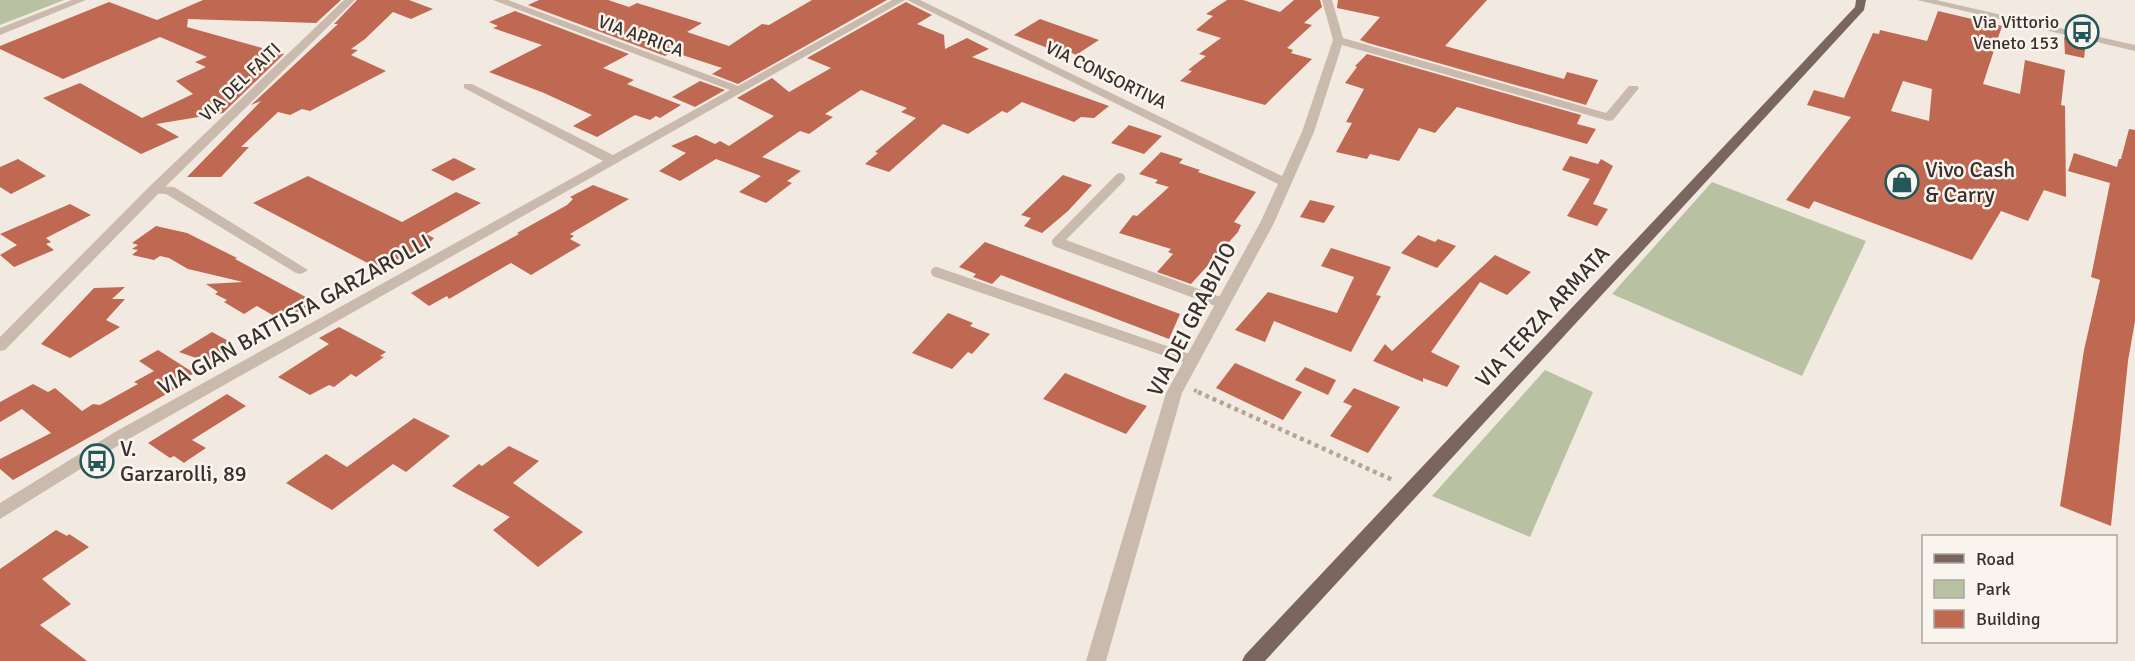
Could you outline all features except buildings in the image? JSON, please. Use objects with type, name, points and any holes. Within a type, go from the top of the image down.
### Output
[{"type":"main road","name":"VIA TERZA ARMATA","points":[[1252,661],[1860,8],[1861,0]]},
{"type":"street","points":[[0,32],[81,0]]},
{"type":"street","name":"VIA DEL FAITI","points":[[0,346],[154,190],[350,0]]},
{"type":"street","name":"VIA APRICA","points":[[498,0],[739,90]]},
{"type":"street","name":"VIA GIAN BATTISTA GARZAROLLI","points":[[0,512],[121,436],[900,0]]},
{"type":"street","name":"VIA CONSORTIVA","points":[[912,0],[1285,182]]},
{"type":"street","points":[[1327,0],[1338,40],[1609,117],[1633,88]]},
{"type":"street","points":[[1922,0],[2135,48]]},
{"type":"street","name":"VIA DEI GRABIZIO","points":[[1096,661],[1174,393],[1267,223],[1308,132],[1338,40]]},
{"type":"street","points":[[468,86],[612,160]]},
{"type":"street","points":[[154,190],[169,190],[301,270]]},
{"type":"lane","points":[[1120,178],[1057,242],[1222,303]]},
{"type":"lane","points":[[936,273],[1192,360]]},
{"type":"path","points":[[1179,384],[1412,489]]},
{"type":"green space","points":[[0,0],[64,0],[0,25]]},
{"type":"green space","points":[[1712,182],[1866,241],[1802,376],[1612,294]]},
{"type":"green space","points":[[1545,370],[1593,392],[1530,537],[1432,496]]},
{"type":"place","name":"Via Vittorio Veneto 153","points":[[2082,32]]},
{"type":"place","name":"Vivo Cash & Carry","points":[[1902,182]]},
{"type":"place","name":"V. Garzarolli, 89","points":[[97,461]]}]
